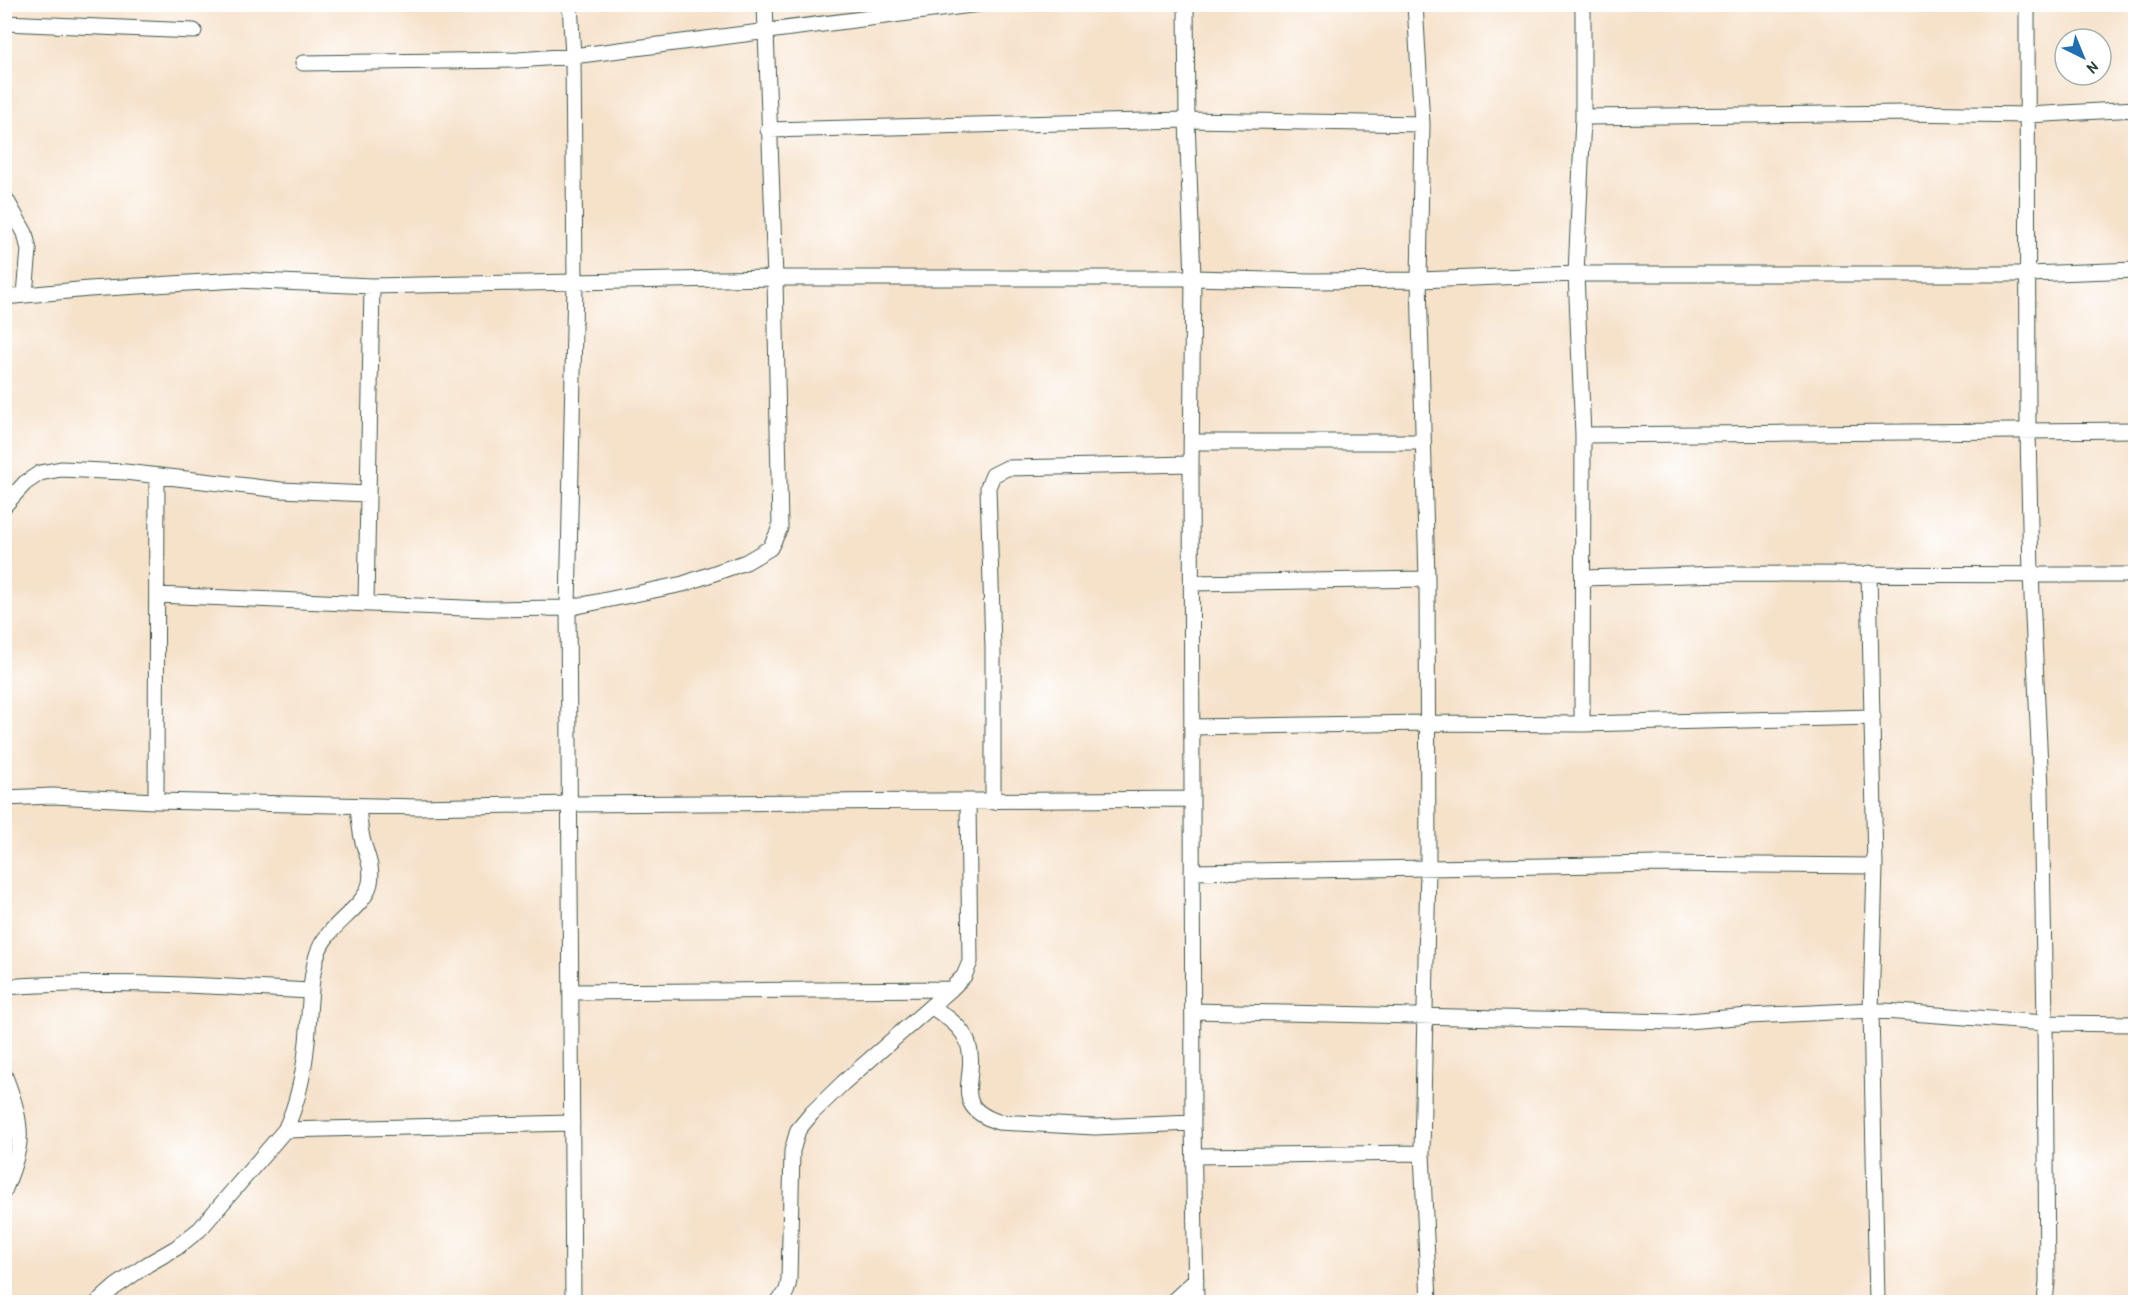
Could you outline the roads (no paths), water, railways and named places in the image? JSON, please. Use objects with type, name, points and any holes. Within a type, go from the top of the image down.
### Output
[{"type":"street","points":[[570,4],[573,56],[575,282],[568,608],[573,1302]]},
{"type":"street","points":[[157,595],[487,609],[568,608],[683,584],[746,562],[770,548],[780,528],[775,278],[765,4]]},
{"type":"street","points":[[303,63],[507,60],[573,56],[979,4]]},
{"type":"street","points":[[1186,4],[1187,120],[1193,278],[1191,583],[1196,1302]]},
{"type":"street","points":[[1416,4],[1422,124],[1419,280],[1427,579],[1428,867],[1422,1153],[1429,1302]]},
{"type":"street","points":[[1582,724],[1583,435],[1576,274],[1583,117],[1583,4]]},
{"type":"street","points":[[2027,4],[2028,432],[2045,1023],[2047,1282],[2045,1302]]},
{"type":"street","points":[[4,23],[194,31]]},
{"type":"street","points":[[1583,117],[1903,113],[2028,115],[2136,109]]},
{"type":"street","points":[[768,130],[1187,120],[1422,124]]},
{"type":"street","points":[[4,196],[25,233],[29,250],[25,294]]},
{"type":"street","points":[[4,297],[238,280],[372,286],[775,278],[1193,278],[1312,281],[1419,280],[1576,274],[2029,274],[2136,270]]},
{"type":"street","points":[[366,603],[372,286]]},
{"type":"street","points":[[1583,435],[2136,430]]},
{"type":"street","points":[[1191,442],[1423,442]]},
{"type":"street","points":[[993,802],[993,647],[988,487],[993,475],[1007,468],[1191,464]]},
{"type":"street","points":[[4,506],[25,483],[40,473],[61,469],[157,476],[281,490],[367,494]]},
{"type":"street","points":[[156,801],[157,476]]},
{"type":"street","points":[[1583,578],[1869,573],[2136,575]]},
{"type":"street","points":[[1869,573],[1875,866],[1871,1010],[1876,1302]]},
{"type":"street","points":[[1191,583],[1427,579]]},
{"type":"street","points":[[1192,727],[1426,723],[1582,724],[1873,717]]},
{"type":"street","points":[[4,798],[53,796],[156,801],[419,807],[1192,799]]},
{"type":"street","points":[[780,1301],[788,1289],[792,1151],[798,1130],[843,1083],[951,989],[964,976],[970,962],[968,801]]},
{"type":"street","points":[[98,1302],[115,1287],[176,1248],[200,1229],[285,1130],[293,1115],[307,1044],[311,991],[318,953],[327,935],[360,903],[370,883],[370,862],[363,841],[358,806]]},
{"type":"street","points":[[1192,873],[1657,864],[1875,866]]},
{"type":"street","points":[[4,987],[64,984],[192,985],[311,991]]},
{"type":"street","points":[[572,992],[951,989]]},
{"type":"street","points":[[931,1006],[955,1024],[963,1034],[970,1056],[969,1098],[974,1110],[985,1118],[998,1122],[1095,1127],[1193,1123]]},
{"type":"street","points":[[1193,1011],[1675,1022],[1871,1010],[2045,1023],[2136,1024]]},
{"type":"street","points":[[4,1074],[18,1121],[18,1148],[4,1191]]},
{"type":"street","points":[[285,1130],[572,1124]]},
{"type":"street","points":[[1194,1156],[1422,1153]]},
{"type":"street","points":[[1172,1302],[1196,1280]]}]
